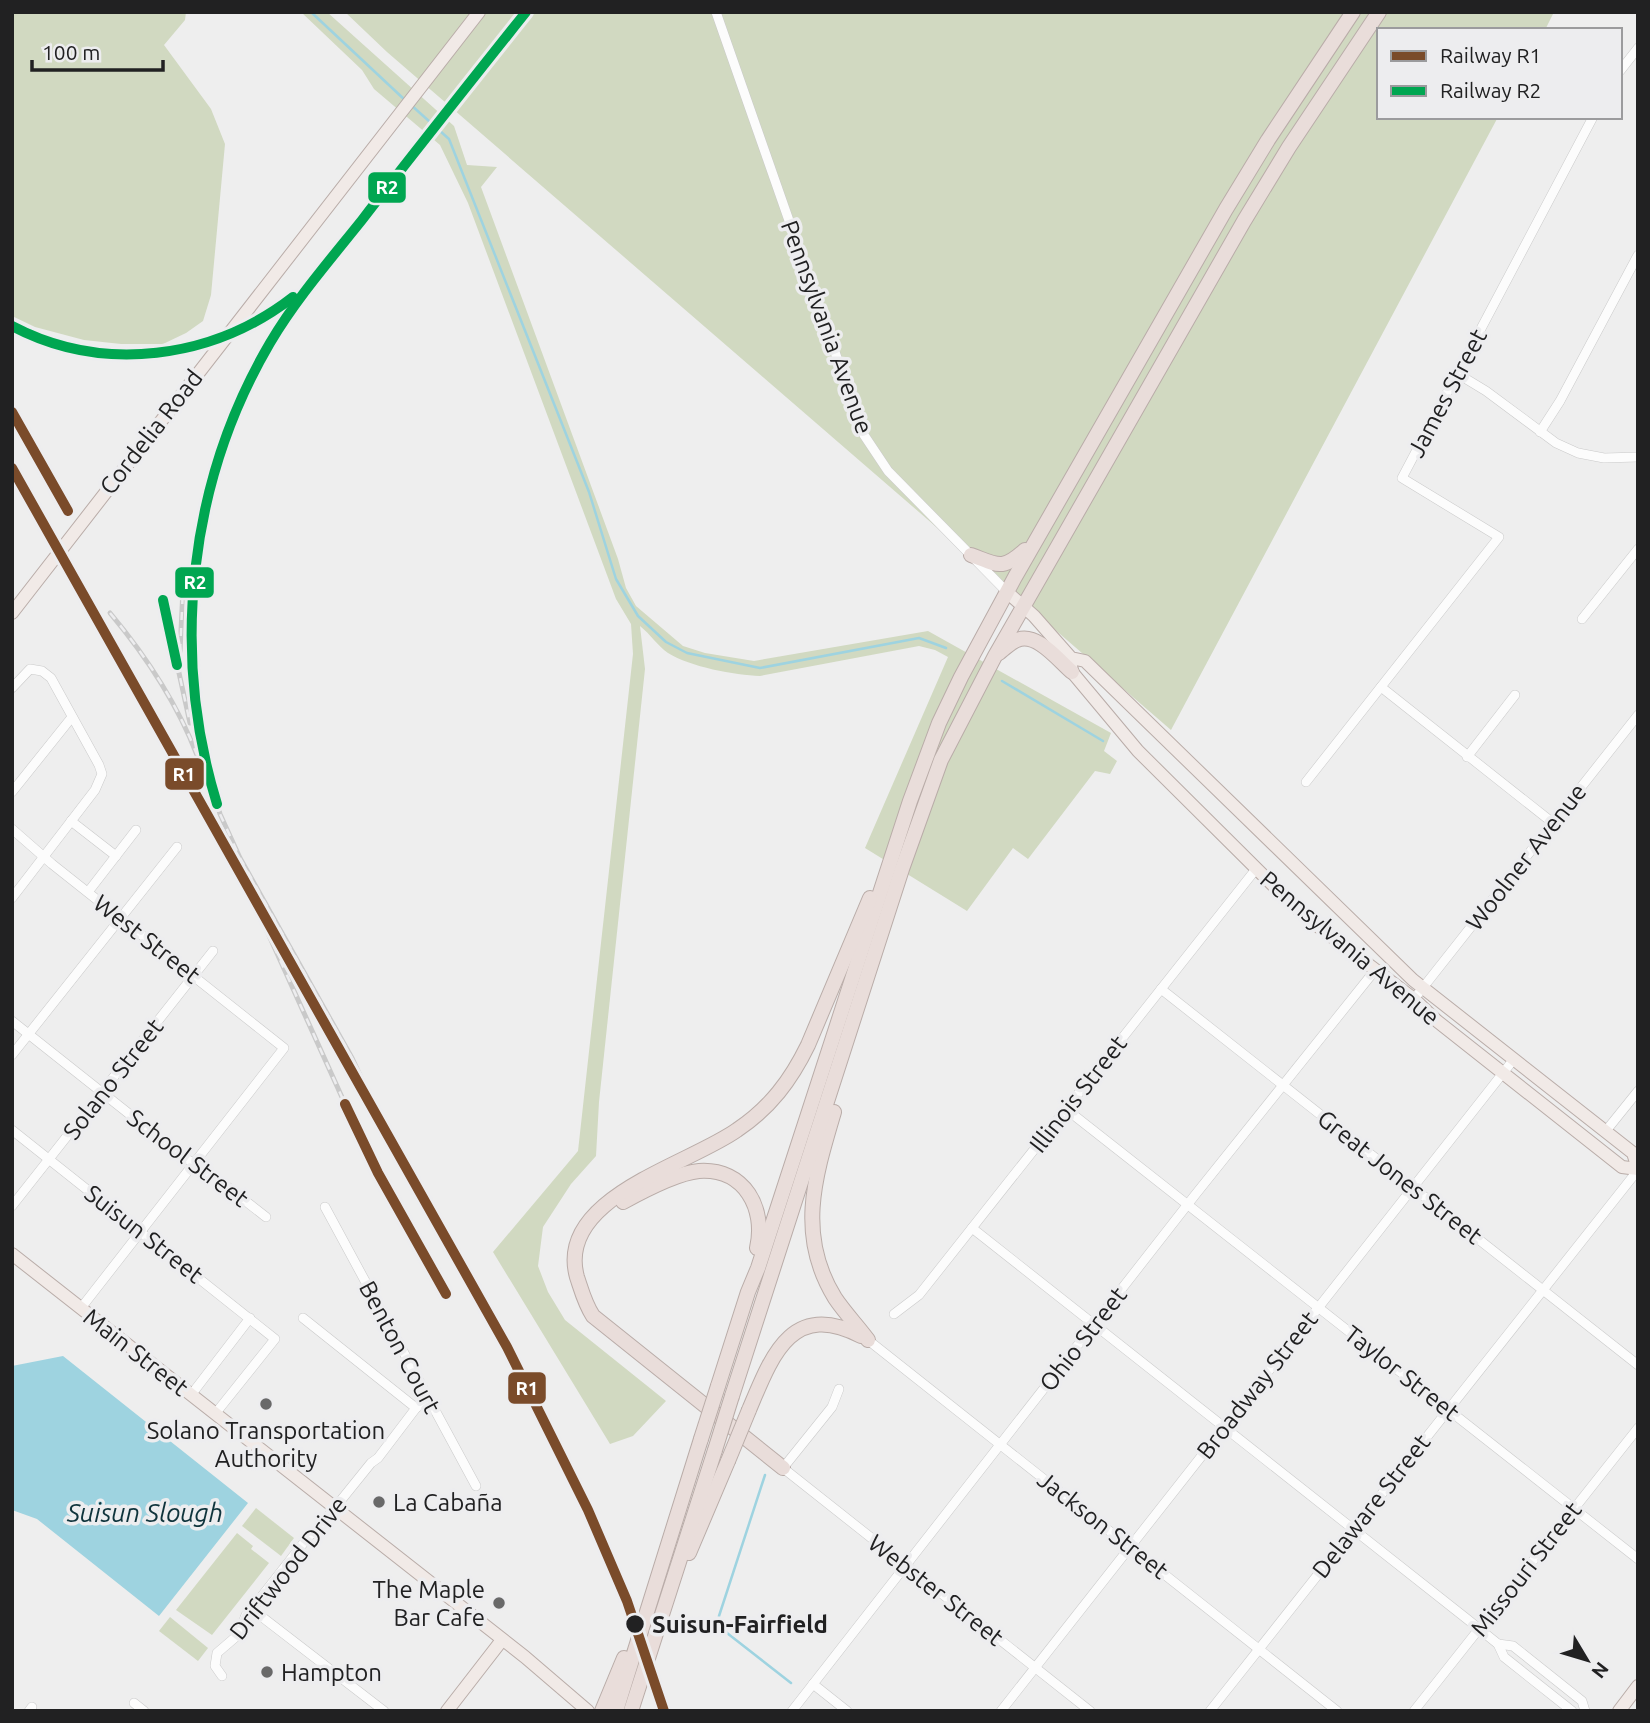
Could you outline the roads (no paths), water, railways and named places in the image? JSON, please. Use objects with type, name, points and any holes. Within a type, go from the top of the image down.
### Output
[{"type":"highway","points":[[631,1711],[660,1567],[925,756],[939,723],[1007,592],[1226,209],[1353,12]]},
{"type":"highway","points":[[673,1585],[906,856],[941,760],[1023,606],[1244,221],[1302,127],[1379,12]]},
{"type":"highway","points":[[971,555],[994,563],[1010,563],[1037,540]]},
{"type":"highway","points":[[995,656],[1018,639],[1028,639],[1038,642],[1071,665]]},
{"type":"highway","points":[[783,1468],[606,1328],[587,1307],[574,1267],[579,1237],[595,1212],[622,1192],[734,1133],[761,1112],[786,1084],[808,1045],[872,893],[890,863]]},
{"type":"highway","points":[[867,978],[863,1014],[825,1141],[811,1201],[813,1240],[824,1275],[845,1313],[868,1340]]},
{"type":"highway","points":[[577,1277],[586,1240],[600,1219],[610,1210],[681,1175],[699,1171],[716,1172],[731,1178],[744,1188],[754,1201],[760,1218],[760,1236],[748,1292]]},
{"type":"highway","points":[[616,1711],[649,1627],[673,1585],[775,1351],[785,1339],[797,1331],[817,1325],[838,1326],[868,1340]]},
{"type":"highway","points":[[602,1711],[627,1651],[649,1627]]},
{"type":"main road","name":"Cordelia Road","points":[[12,612],[479,12]]},
{"type":"main road","name":"Pennsylvania Avenue","points":[[1007,592],[1023,606],[1138,751],[1311,921],[1414,999],[1437,1021],[1622,1167],[1638,1169],[1633,1153],[1423,988],[1085,661],[1071,665]]},
{"type":"main road","name":"Main Street","points":[[12,1254],[567,1691],[588,1711]]},
{"type":"main road","points":[[447,1711],[502,1640]]},
{"type":"main road","points":[[1619,1711],[1638,1686]]},
{"type":"street","name":"Pennsylvania Avenue","points":[[716,12],[864,435],[888,471],[1007,592]]},
{"type":"street","points":[[1622,68],[1638,48]]},
{"type":"street","name":"James Street","points":[[1306,782],[1499,537],[1402,478],[1592,119]]},
{"type":"street","points":[[1540,432],[1560,401],[1638,255]]},
{"type":"street","points":[[1458,374],[1486,391],[1556,443],[1578,453],[1604,458],[1638,457]]},
{"type":"street","points":[[1582,619],[1638,549]]},
{"type":"street","points":[[12,688],[30,669],[42,671],[51,678],[102,774],[95,790],[12,898]]},
{"type":"street","points":[[1381,687],[1553,823]]},
{"type":"street","points":[[1467,757],[1515,695]]},
{"type":"street","name":"Woolner Avenue","points":[[1414,999],[1638,715]]},
{"type":"street","points":[[12,792],[72,717]]},
{"type":"street","points":[[71,821],[116,856]]},
{"type":"street","points":[[88,892],[136,830]]},
{"type":"street","name":"West Street","points":[[13,831],[284,1048],[194,1163]]},
{"type":"street","points":[[12,1055],[177,847]]},
{"type":"street","name":"Illinois Street","points":[[894,1314],[919,1295],[1256,869]]},
{"type":"street","name":"Solano Street","points":[[12,1206],[213,951]]},
{"type":"street","name":"Ohio Street","points":[[792,1711],[1188,1204],[1376,969]]},
{"type":"street","name":"Great Jones Street","points":[[1161,989],[1638,1366]]},
{"type":"street","name":"School Street","points":[[12,1021],[186,1159],[266,1217]]},
{"type":"street","name":"Broadway Street","points":[[1001,1711],[1514,1059]]},
{"type":"street","points":[[1605,1132],[1638,1091]]},
{"type":"street","name":"Taylor Street","points":[[1066,1109],[1638,1559]]},
{"type":"street","name":"Suisun Street","points":[[12,1130],[275,1339],[215,1414]]},
{"type":"street","points":[[81,1308],[194,1163]]},
{"type":"street","name":"Delaware Street","points":[[1210,1711],[1638,1169]]},
{"type":"street","name":"Benton Court","points":[[325,1208],[476,1486]]},
{"type":"street","points":[[972,1228],[1498,1644],[1504,1657],[1572,1711]]},
{"type":"street","points":[[191,1395],[250,1318]]},
{"type":"street","points":[[303,1318],[416,1408]]},
{"type":"street","name":"Jackson Street","points":[[868,1340],[1337,1711]]},
{"type":"street","points":[[783,1468],[832,1407],[839,1389]]},
{"type":"street","name":"Driftwood Drive","points":[[222,1676],[215,1666],[217,1653],[237,1635],[246,1615],[253,1610],[309,1536],[317,1530],[416,1408],[429,1400]]},
{"type":"street","name":"Missouri Street","points":[[1414,1711],[1638,1428]]},
{"type":"street","name":"Webster Street","points":[[783,1468],[1090,1711]]},
{"type":"street","points":[[253,1610],[384,1711]]},
{"type":"street","points":[[1498,1644],[1513,1646],[1582,1701],[1586,1711]]},
{"type":"street","points":[[813,1684],[847,1711]]},
{"type":"street","points":[[134,1703],[144,1711]]},
{"type":"water","name":"Suisun Slough","points":[[63,1356],[248,1503],[159,1616],[37,1519],[12,1510],[12,1366]]},
{"type":"waterway","points":[[311,12],[406,101]]},
{"type":"waterway","points":[[411,105],[449,139],[589,492],[616,579],[638,616],[666,642],[687,653],[760,668],[919,638],[946,648]]},
{"type":"waterway","points":[[1002,681],[1103,741]]},
{"type":"waterway","points":[[765,1475],[719,1622],[727,1633],[791,1683]]},
{"type":"railway","points":[[387,1133],[352,1058],[240,858],[220,814],[204,757],[195,693],[192,625],[195,566],[205,504],[221,449],[270,343],[310,284],[526,12]]},
{"type":"railway","points":[[12,326],[47,341],[84,351],[122,355],[161,353],[198,346],[234,333],[268,315],[298,292]]},
{"type":"railway","points":[[12,412],[68,511]]},
{"type":"railway","points":[[180,652],[183,589]]},
{"type":"railway","points":[[163,600],[190,723]]},
{"type":"railway","points":[[110,613],[160,681],[197,755]]},
{"type":"railway","points":[[267,931],[364,1146],[446,1294]]},
{"type":"rail line","name":"R2","points":[[217,804],[202,746],[194,687],[192,627],[196,568],[205,509],[221,452],[243,396],[270,343],[302,295],[526,12]]},
{"type":"rail line","name":"R2","points":[[12,326],[47,341],[83,350],[120,354],[157,353],[193,346],[228,334],[262,318],[293,297]]},
{"type":"rail line","name":"R1","points":[[12,412],[68,511]]},
{"type":"rail line","name":"R1","points":[[12,468],[507,1347],[588,1510],[627,1601],[664,1711]]},
{"type":"rail line","name":"R2","points":[[163,600],[177,665]]},
{"type":"rail line","name":"R1","points":[[345,1104],[378,1173],[446,1294]]},
{"type":"place","name":"Solano Transportation Authority","points":[[266,1404]]},
{"type":"place","name":"La Cabaña","points":[[379,1502]]},
{"type":"place","name":"The Maple Bar Cafe","points":[[499,1603]]},
{"type":"place","name":"Suisun-Fairfield","points":[[635,1624]]},
{"type":"place","name":"Hampton","points":[[267,1672]]}]
